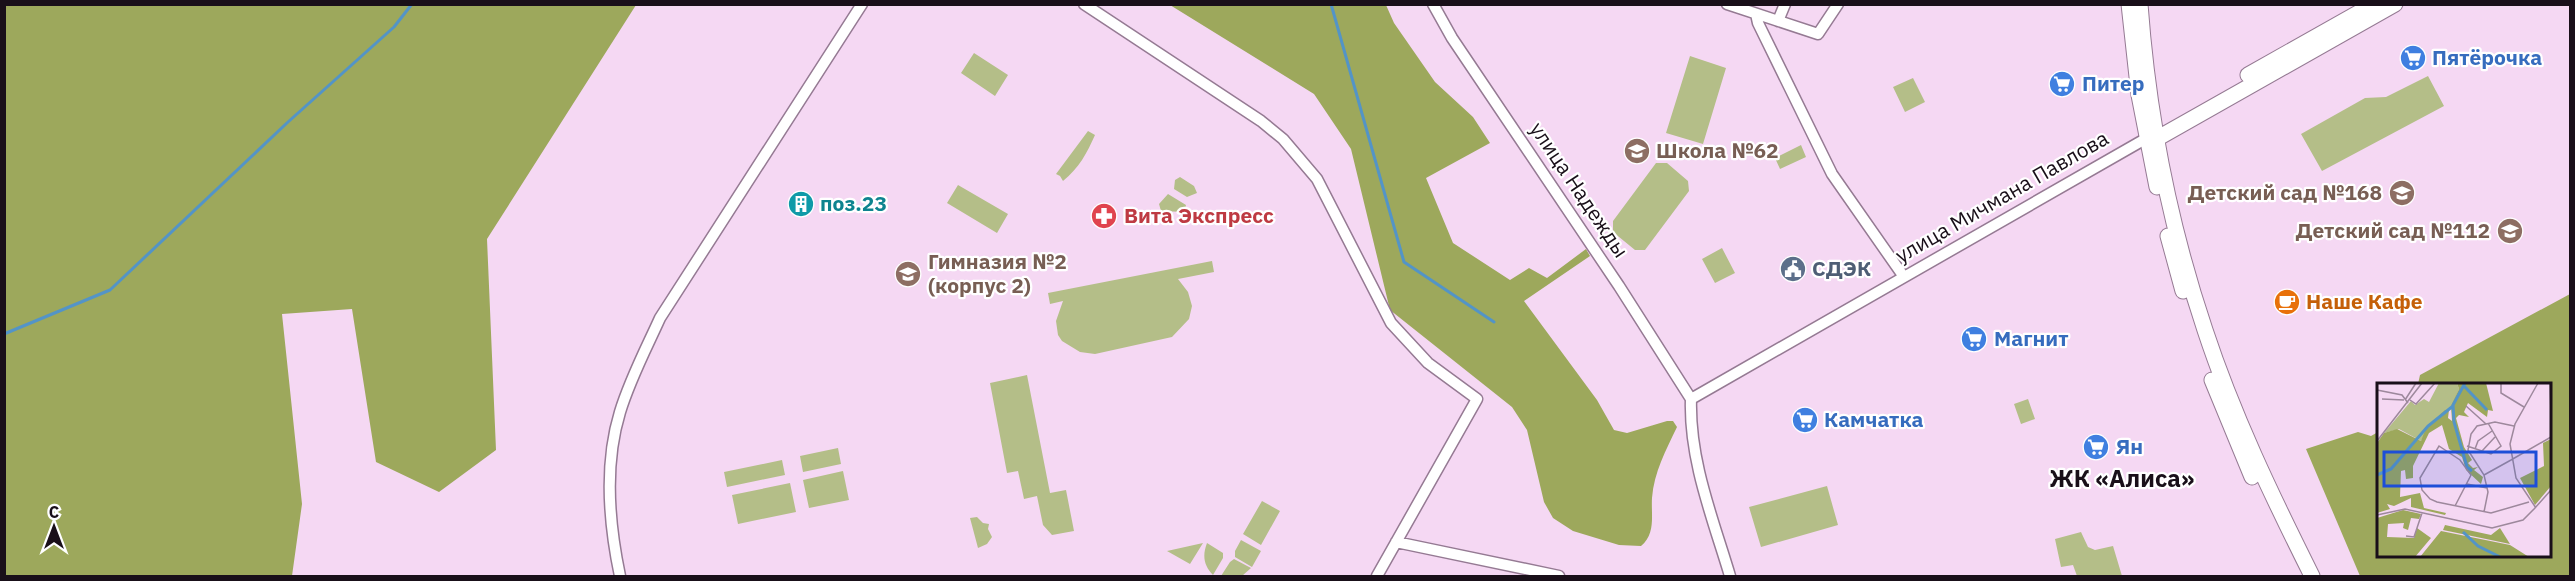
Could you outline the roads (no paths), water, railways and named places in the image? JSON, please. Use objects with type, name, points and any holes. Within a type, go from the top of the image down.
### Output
[{"type":"main road","points":[[2129,4],[2137,84],[2154,134]]},
{"type":"main road","points":[[2140,4],[2154,134],[2175,266],[2221,389],[2301,576]]},
{"type":"main road","name":"улица Мичмана Павлова","points":[[2359,19],[2374,4]]},
{"type":"main road","name":"улица Мичмана Павлова","points":[[2154,134],[2359,19],[2395,4]]},
{"type":"main road","points":[[2279,521],[2312,576]]},
{"type":"street","points":[[620,576],[612,522],[614,440],[624,400],[639,363],[660,318],[862,4]]},
{"type":"street","points":[[1084,4],[1261,121],[1283,139],[1317,179],[1391,323],[1428,363],[1477,399],[1377,576]]},
{"type":"street","name":"улица Надежды","points":[[1433,4],[1452,38],[1619,286],[1690,399]]},
{"type":"street","points":[[1727,4],[1818,34],[1838,4]]},
{"type":"street","points":[[1778,21],[1785,4]]},
{"type":"street","points":[[1756,14],[1758,23],[1832,174],[1904,277]]},
{"type":"street","name":"улица Мичмана Павлова","points":[[1690,399],[2154,134]]},
{"type":"street","points":[[1690,399],[1690,421],[1696,463],[1730,576]]},
{"type":"street","points":[[1396,542],[1559,576]]},
{"type":"waterway","points":[[4,334],[110,290],[288,122],[394,27],[412,4]]},
{"type":"waterway","points":[[1331,4],[1404,262],[1494,322]]},
{"type":"place","name":"Пятёрочка","points":[[2413,58]]},
{"type":"place","name":"Питер","points":[[2062,84]]},
{"type":"place","name":"Школа №62","points":[[1637,151]]},
{"type":"place","name":"Детский сад №168","points":[[2402,193]]},
{"type":"place","name":"поз.23","points":[[801,204]]},
{"type":"place","name":"Вита Экспресс","points":[[1104,216]]},
{"type":"place","name":"Детский сад №112","points":[[2510,231]]},
{"type":"place","name":"СДЭК","points":[[1793,269]]},
{"type":"place","name":"Гимназия №2 (корпус 2)","points":[[908,274]]},
{"type":"place","name":"Наше Кафе","points":[[2287,302]]},
{"type":"place","name":"Магнит","points":[[1974,339]]},
{"type":"place","name":"Камчатка","points":[[1805,420]]},
{"type":"place","name":"Ян","points":[[2096,447]]},
{"type":"district","name":"ЖК «Алиса»","points":[[2122,479]]}]
